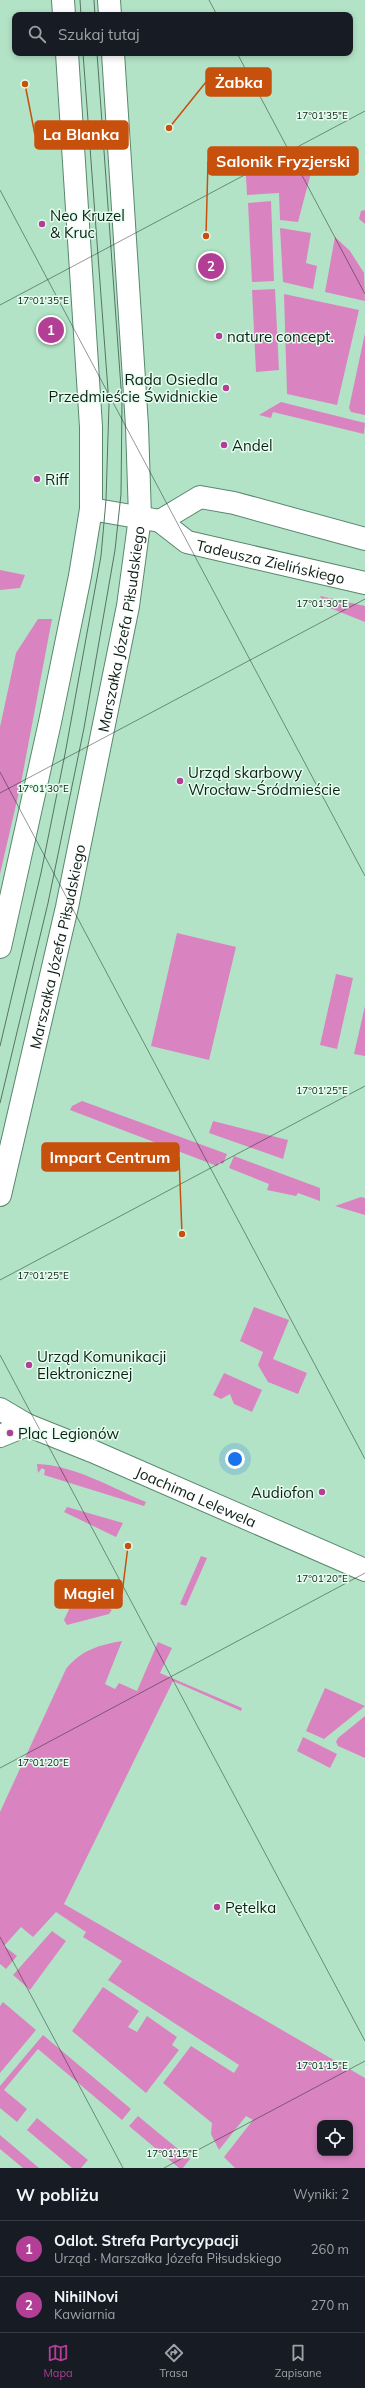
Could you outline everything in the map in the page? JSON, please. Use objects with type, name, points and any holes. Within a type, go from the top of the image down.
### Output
[{"type":"street","points":[[63,0],[64,12]]},
{"type":"street","points":[[109,0],[110,12]]},
{"type":"street","points":[[0,948],[54,699],[91,509],[91,427],[67,56]]},
{"type":"street","name":"Marszałka Józefa Piłsudskiego","points":[[0,1195],[67,907],[128,606],[150,519],[136,426],[113,56]]},
{"type":"street","points":[[150,519],[200,497],[234,503],[365,539]]},
{"type":"street","name":"Tadeusza Zielińskiego","points":[[91,509],[150,519],[187,542],[365,583]]},
{"type":"street","name":"Joachima Lelewela","points":[[0,1409],[26,1425],[92,1451],[365,1570]]},
{"type":"street","points":[[0,1436],[26,1425]]},
{"type":"shaded area","points":[[245,158],[312,169],[298,222],[280,220],[279,193],[247,195]]},
{"type":"shaded area","points":[[271,201],[274,281],[252,282],[248,203]]},
{"type":"shaded area","points":[[365,210],[365,224],[359,219],[361,211]]},
{"type":"shaded area","points":[[280,228],[311,233],[306,263],[317,266],[313,289],[283,282]]},
{"type":"shaded area","points":[[335,237],[350,251],[364,273],[365,301],[325,292]]},
{"type":"shaded area","points":[[275,289],[279,370],[256,372],[252,290]]},
{"type":"shaded area","points":[[284,294],[359,310],[337,405],[287,394]]},
{"type":"shaded area","points":[[365,333],[365,415],[351,412],[349,408]]},
{"type":"shaded area","points":[[281,402],[365,423],[364,434],[273,412],[271,418],[259,415]]},
{"type":"shaded area","points":[[0,570],[25,575],[20,588],[0,590]]},
{"type":"shaded area","points":[[320,596],[365,606],[365,622],[325,606]]},
{"type":"shaded area","points":[[38,619],[52,619],[21,783],[0,874],[0,727],[16,653]]},
{"type":"shaded area","points":[[177,933],[236,947],[209,1060],[151,1046]]},
{"type":"shaded area","points":[[336,974],[353,978],[337,1049],[320,1045]]},
{"type":"shaded area","points":[[365,1006],[365,1056],[354,1054]]},
{"type":"shaded area","points":[[82,1101],[227,1154],[223,1164],[219,1162],[217,1166],[70,1110],[72,1106]]},
{"type":"shaded area","points":[[213,1121],[288,1140],[283,1159],[209,1133]]},
{"type":"shaded area","points":[[234,1156],[320,1188],[320,1201],[298,1193],[296,1196],[267,1190],[269,1184],[229,1168]]},
{"type":"shaded area","points":[[361,1197],[365,1198],[365,1215],[335,1206]]},
{"type":"shaded area","points":[[254,1307],[289,1320],[273,1359],[307,1373],[298,1394],[268,1382],[258,1365],[263,1352],[240,1341]]},
{"type":"shaded area","points":[[224,1373],[262,1390],[252,1412],[234,1404],[230,1394],[221,1399],[213,1395]]},
{"type":"shaded area","points":[[37,1464],[65,1468],[93,1478],[146,1502],[144,1506],[44,1475],[45,1470],[42,1468],[38,1473]]},
{"type":"shaded area","points":[[67,1507],[123,1523],[116,1537],[64,1512]]},
{"type":"shaded area","points":[[201,1556],[207,1558],[186,1606],[180,1604]]},
{"type":"shaded area","points":[[76,1594],[112,1610],[109,1614],[67,1625],[64,1620]]},
{"type":"shaded area","points":[[122,1641],[105,1684],[115,1689],[119,1683],[137,1691],[158,1642],[172,1648],[160,1673],[242,1708],[241,1711],[173,1681],[64,1904],[365,2078],[365,2168],[235,2168],[224,2157],[253,2120],[246,2116],[219,2150],[211,2134],[212,2123],[163,2083],[191,2046],[234,2073],[239,2065],[108,1980],[122,1961],[83,1937],[86,1932],[56,1912],[33,1937],[21,1927],[4,1946],[17,1956],[6,1969],[0,1964],[0,1812],[66,1669],[78,1657],[91,1649]]},
{"type":"shaded area","points":[[325,1688],[365,1706],[324,1739],[306,1731]]},
{"type":"shaded area","points":[[365,1716],[365,1758],[338,1746],[336,1742],[338,1738]]},
{"type":"shaded area","points":[[303,1737],[337,1754],[330,1768],[297,1751]]},
{"type":"shaded area","points":[[52,1931],[66,1941],[30,1990],[13,1975]]},
{"type":"shaded area","points":[[103,1987],[139,2011],[128,2027],[137,2032],[147,2016],[177,2037],[172,2045],[179,2050],[146,2093],[72,2031]]},
{"type":"shaded area","points":[[3,2002],[36,2030],[0,2073],[0,2006]]},
{"type":"shaded area","points":[[43,2035],[131,2109],[122,2120],[38,2049],[4,2090],[27,2109],[17,2122],[0,2108],[0,2086]]},
{"type":"shaded area","points":[[138,2116],[190,2159],[183,2168],[179,2168],[129,2126]]},
{"type":"shaded area","points":[[37,2118],[88,2160],[81,2168],[72,2168],[27,2130]]},
{"type":"shaded area","points":[[0,2135],[39,2168],[23,2168],[0,2149]]},
{"type":"tram line","points":[[80,0],[81,12]]},
{"type":"tram line","points":[[94,0],[95,12]]},
{"type":"tram line","points":[[0,1046],[41,873],[65,754],[101,556],[106,500],[109,404],[83,56]]},
{"type":"tram line","points":[[0,1103],[48,903],[84,728],[115,550],[121,494],[122,402],[97,56]]},
{"type":"place","name":"La Blanka","points":[[25,84]]},
{"type":"place","name":"Żabka","points":[[169,128]]},
{"type":"place","name":"Neo Kruzel & Kruc","points":[[42,224]]},
{"type":"place","name":"Salonik Fryzjerski","points":[[206,236]]},
{"type":"place","name":"NihilNovi","points":[[211,266]]},
{"type":"place","name":"Odlot. Strefa Partycypacji","points":[[51,330]]},
{"type":"place","name":"nature concept.","points":[[219,336]]},
{"type":"place","name":"Rada Osiedla Przedmieście Świdnickie","points":[[226,388]]},
{"type":"place","name":"Andel","points":[[224,445]]},
{"type":"place","name":"Riff","points":[[37,479]]},
{"type":"place","name":"Urząd skarbowy Wrocław-Śródmieście","points":[[180,781]]},
{"type":"place","name":"Impart Centrum","points":[[182,1234]]},
{"type":"place","name":"Urząd Komunikacji Elektronicznej","points":[[29,1365]]},
{"type":"place","name":"Plac Legionów","points":[[10,1433]]},
{"type":"place","name":"Audiofon","points":[[322,1492]]},
{"type":"place","name":"Magiel","points":[[128,1546]]},
{"type":"place","name":"Pętelka","points":[[217,1907]]}]
